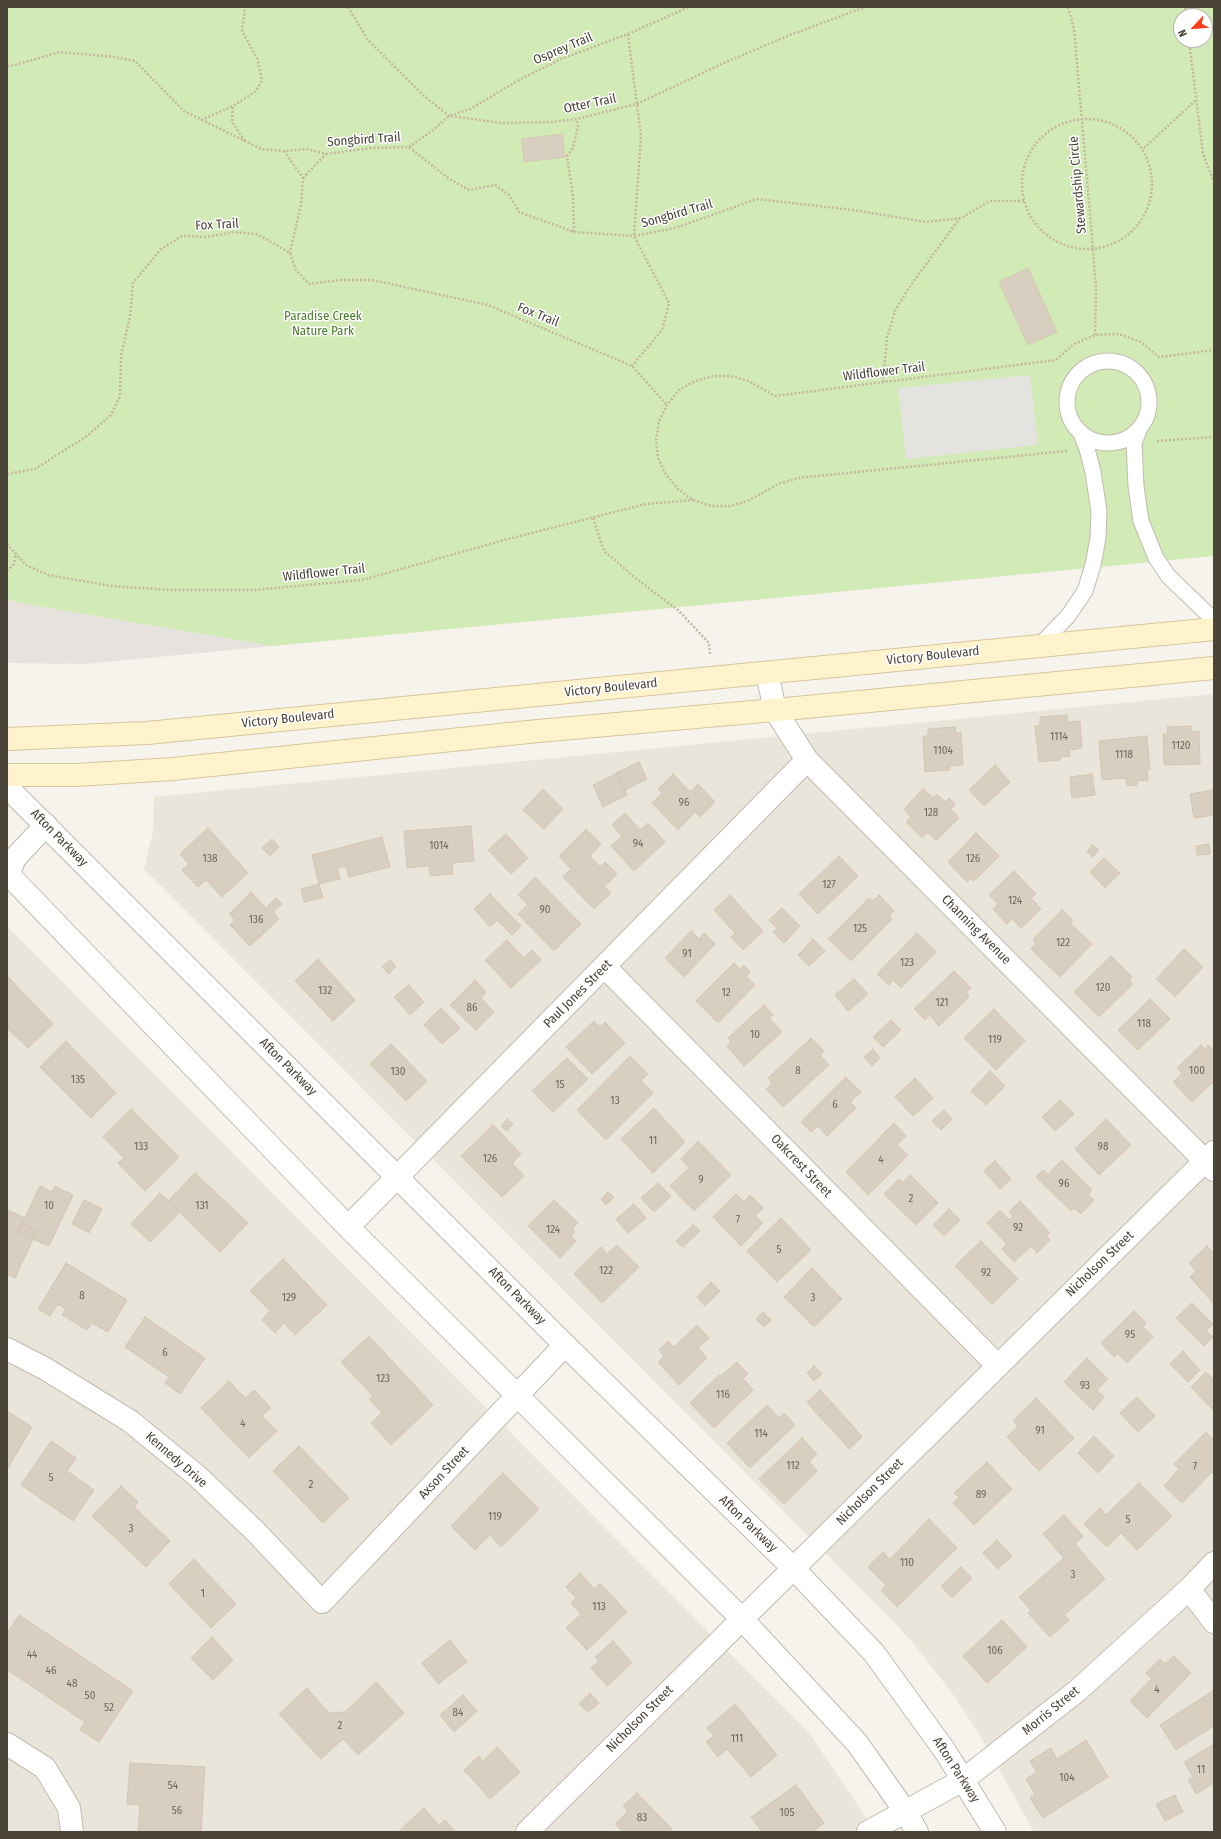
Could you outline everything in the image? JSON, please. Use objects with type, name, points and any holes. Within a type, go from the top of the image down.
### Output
[{"type":"main road","name":"Victory Boulevard","points":[[7,739],[147,733],[1214,629]]},
{"type":"main road","points":[[7,775],[77,775],[173,769],[538,731],[1214,668]]},
{"type":"street","name":"Channing Avenue","points":[[767,673],[775,710],[807,760],[1211,1161]]},
{"type":"street","name":"Paul Jones Street","points":[[348,1227],[606,967],[807,760]]},
{"type":"street","name":"Afton Parkway","points":[[7,787],[565,1345],[793,1568],[874,1653],[945,1752],[995,1832]]},
{"type":"street","points":[[46,825],[15,858],[8,876],[348,1227],[741,1618],[856,1743],[905,1811],[917,1832]]},
{"type":"street","name":"Oakcrest Street","points":[[606,967],[997,1366]]},
{"type":"street","name":"Nicholson Street","points":[[526,1832],[997,1366],[1211,1161]]},
{"type":"street","name":"Axson Street","points":[[322,1602],[565,1345]]},
{"type":"street","name":"Kennedy Drive","points":[[7,1349],[44,1368],[130,1421],[201,1480],[255,1532],[322,1602]]},
{"type":"street","name":"Morris Street","points":[[868,1832],[963,1780],[1077,1690],[1189,1589],[1214,1563]]},
{"type":"street","points":[[1189,1589],[1214,1622]]},
{"type":"street","points":[[7,1744],[45,1768],[69,1808],[72,1832]]},
{"type":"lane","points":[[1039,646],[1068,616],[1085,591],[1093,565],[1098,538],[1099,511],[1093,472],[1087,449],[1081,433],[1071,420],[1068,408],[1069,389],[1077,375],[1090,365],[1106,361],[1122,363],[1136,372],[1145,384],[1150,400],[1147,416],[1137,437],[1136,486],[1142,521],[1156,558],[1169,577],[1214,620]]},
{"type":"lane","points":[[1081,433],[1095,441],[1111,444],[1137,437]]},
{"type":"path","points":[[200,120],[234,106],[256,91],[262,80],[257,58],[242,31],[245,7]]},
{"type":"path","points":[[348,7],[368,40],[424,96],[449,116],[433,130],[408,147]]},
{"type":"path","name":"Osprey Trail","points":[[449,116],[470,109],[517,81],[561,58],[628,34],[689,7]]},
{"type":"path","name":"Otter Trail","points":[[449,116],[503,123],[550,122],[576,119],[637,104],[726,62],[783,38],[865,7]]},
{"type":"path","name":"Stewardship Circle","points":[[1068,7],[1074,30],[1093,249],[1096,290],[1095,335]]},
{"type":"path","points":[[628,34],[641,136],[634,236],[669,303],[662,330],[632,366]]},
{"type":"path","points":[[1190,48],[1203,154],[1214,182]]},
{"type":"path","name":"Songbird Trail","points":[[7,66],[60,52],[115,57],[135,61],[184,111],[260,149],[284,151],[307,149],[326,154],[371,148],[408,147],[448,178],[469,190],[495,186],[509,195],[519,212],[574,232],[634,236],[675,228],[757,198],[853,210],[926,222],[961,218],[990,201],[1024,201]]},
{"type":"path","points":[[1144,148],[1196,99]]},
{"type":"path","points":[[234,106],[232,122],[245,142]]},
{"type":"path","name":"Stewardship Circle","points":[[1082,118],[1107,121],[1130,134],[1144,148],[1153,179],[1150,204],[1137,227],[1117,242],[1093,249],[1067,246],[1045,234],[1029,214],[1024,201],[1022,189],[1025,163],[1037,141],[1057,125],[1082,118]]},
{"type":"path","points":[[574,232],[573,197],[567,156],[573,148],[578,126],[576,119]]},
{"type":"path","points":[[284,151],[303,178]]},
{"type":"path","points":[[290,253],[301,204],[303,178],[326,154]]},
{"type":"path","points":[[883,382],[887,338],[895,311],[908,289],[961,218]]},
{"type":"path","name":"Fox Trail","points":[[7,474],[35,469],[87,436],[111,415],[120,396],[121,356],[130,316],[133,283],[161,249],[182,236],[207,237],[233,232],[257,234],[290,253],[296,270],[309,284],[339,280],[372,280],[488,305],[632,366],[666,404]]},
{"type":"path","name":"Wildflower Trail","points":[[1087,449],[798,478],[778,484],[748,501],[730,506],[711,506],[693,500],[678,490],[666,475],[658,458],[656,440],[659,421],[666,404],[679,390],[695,381],[713,376],[731,376],[749,381],[775,396],[1056,360],[1074,344],[1095,335],[1119,334],[1141,342],[1160,357],[1214,350]]},
{"type":"path","points":[[1137,437],[1214,437]]},
{"type":"path","name":"Wildflower Trail","points":[[7,544],[26,565],[48,575],[111,586],[173,590],[261,589],[362,580],[508,539],[646,504],[693,500]]},
{"type":"path","points":[[592,518],[604,551],[638,580],[679,611],[709,643],[711,659]]},
{"type":"path","points":[[7,571],[14,564],[16,553]]},
{"type":"shaded area","points":[[1030,375],[1038,445],[906,459],[898,388]]},
{"type":"shaded area","points":[[7,598],[19,603],[273,646],[85,664],[7,663]]},
{"type":"shaded area","points":[[1214,694],[1214,1832],[1034,1832],[981,1737],[952,1693],[917,1648],[895,1623],[144,869],[153,831],[154,797]]},
{"type":"shaded area","points":[[7,926],[809,1733],[876,1832],[7,1832]]},
{"type":"green space","name":"Paradise Creek Nature Park","points":[[7,7],[1214,7],[1214,556],[273,646],[19,603],[7,598]]},
{"type":"building","points":[[562,134],[565,157],[524,162],[522,139]]},
{"type":"building","points":[[1028,268],[1057,332],[1028,345],[999,282]]},
{"type":"building","points":[[1067,715],[1068,722],[1080,721],[1082,748],[1069,750],[1070,756],[1060,757],[1060,760],[1039,762],[1035,726],[1040,725],[1040,717]]},
{"type":"building","points":[[1191,726],[1191,732],[1199,731],[1200,764],[1164,765],[1163,734],[1168,734],[1167,727]]},
{"type":"building","points":[[955,727],[956,733],[961,732],[963,765],[949,766],[950,770],[925,772],[923,736],[928,736],[928,729]]},
{"type":"building","points":[[1147,736],[1150,769],[1147,769],[1148,780],[1137,781],[1137,785],[1127,786],[1126,778],[1102,780],[1099,741]]},
{"type":"building","points":[[639,762],[647,779],[625,790],[616,773]]},
{"type":"building","points":[[995,765],[1010,782],[984,806],[969,790]]},
{"type":"building","points":[[617,773],[627,795],[603,807],[593,785]]},
{"type":"building","points":[[673,774],[690,792],[698,784],[715,802],[700,817],[695,812],[678,830],[652,803],[662,793],[658,789]]},
{"type":"building","points":[[1092,774],[1095,795],[1072,798],[1070,777]]},
{"type":"building","points":[[543,789],[563,809],[544,829],[523,810]]},
{"type":"building","points":[[923,789],[933,798],[937,794],[945,802],[949,798],[955,804],[951,809],[959,818],[936,841],[928,832],[922,838],[906,822],[911,817],[904,809]]},
{"type":"building","points":[[1213,790],[1214,815],[1194,818],[1190,794]]},
{"type":"building","points":[[625,813],[640,830],[648,823],[665,842],[634,871],[611,846],[622,836],[612,825]]},
{"type":"building","points":[[471,826],[474,861],[452,863],[453,874],[430,876],[429,866],[407,868],[404,831]]},
{"type":"building","points":[[208,828],[248,873],[222,897],[206,880],[198,887],[182,870],[189,864],[180,854]]},
{"type":"building","points":[[586,829],[601,844],[590,856],[600,867],[605,862],[617,874],[604,887],[611,893],[594,909],[563,877],[571,869],[559,856]]},
{"type":"building","points":[[976,833],[999,856],[974,881],[971,878],[967,882],[948,862]]},
{"type":"building","points":[[506,834],[528,858],[511,874],[488,850]]},
{"type":"building","points":[[382,837],[390,867],[349,877],[346,866],[337,868],[340,879],[319,884],[312,855]]},
{"type":"building","points":[[272,839],[279,847],[270,856],[262,848]]},
{"type":"building","points":[[1209,844],[1210,854],[1197,855],[1196,846]]},
{"type":"building","points":[[1092,845],[1099,850],[1093,857],[1087,852]]},
{"type":"building","points":[[839,856],[858,876],[818,914],[799,894]]},
{"type":"building","points":[[1104,858],[1120,873],[1105,888],[1090,872]]},
{"type":"building","points":[[1014,871],[1036,894],[1031,898],[1041,909],[1021,928],[1012,919],[1007,924],[993,909],[998,904],[989,895]]},
{"type":"building","points":[[535,877],[581,924],[554,951],[518,914],[528,905],[518,895]]},
{"type":"building","points":[[319,884],[323,898],[304,902],[301,889]]},
{"type":"building","points":[[251,892],[266,908],[276,898],[282,904],[273,912],[279,919],[250,946],[230,925],[235,920],[229,914]]},
{"type":"building","points":[[490,894],[521,926],[512,935],[497,920],[490,927],[474,909]]},
{"type":"building","points":[[730,895],[751,918],[735,933],[714,910]]},
{"type":"building","points":[[879,895],[894,911],[889,916],[892,919],[851,961],[828,939],[869,898],[873,901]]},
{"type":"building","points":[[782,908],[800,926],[784,943],[773,932],[777,928],[769,920]]},
{"type":"building","points":[[1062,910],[1073,920],[1070,923],[1092,944],[1060,977],[1031,949],[1036,943],[1033,939]]},
{"type":"building","points":[[751,918],[763,931],[743,950],[731,937]]},
{"type":"building","points":[[691,931],[699,939],[704,933],[715,944],[684,977],[665,958]]},
{"type":"building","points":[[917,933],[936,952],[901,988],[893,980],[889,985],[877,974]]},
{"type":"building","points":[[813,939],[825,951],[809,966],[798,955]]},
{"type":"building","points":[[507,940],[524,958],[532,950],[541,960],[511,988],[485,960]]},
{"type":"building","points":[[1184,949],[1203,967],[1175,997],[1156,979]]},
{"type":"building","points":[[1111,956],[1132,977],[1129,980],[1133,984],[1099,1017],[1074,992]]},
{"type":"building","points":[[318,959],[355,1000],[333,1021],[295,981]]},
{"type":"building","points":[[390,960],[396,966],[389,974],[382,967]]},
{"type":"building","points":[[734,963],[740,969],[744,965],[750,972],[746,976],[755,985],[718,1023],[696,1001]]},
{"type":"building","points":[[954,971],[971,988],[966,993],[969,997],[939,1026],[930,1015],[925,1020],[914,1009]]},
{"type":"building","points":[[7,976],[53,1024],[28,1048],[7,1028]]},
{"type":"building","points":[[854,979],[868,994],[848,1011],[835,995]]},
{"type":"building","points":[[475,980],[486,992],[481,998],[494,1012],[476,1030],[450,1005]]},
{"type":"building","points":[[409,985],[424,1002],[410,1015],[394,997]]},
{"type":"building","points":[[1150,999],[1170,1019],[1138,1050],[1118,1030]]},
{"type":"building","points":[[764,1005],[773,1015],[769,1018],[782,1032],[744,1066],[727,1046],[731,1042],[728,1038]]},
{"type":"building","points":[[441,1008],[460,1028],[442,1044],[424,1025]]},
{"type":"building","points":[[994,1009],[1025,1041],[996,1070],[964,1038]]},
{"type":"building","points":[[891,1020],[901,1030],[883,1047],[873,1037]]},
{"type":"building","points":[[594,1021],[600,1027],[605,1022],[625,1043],[592,1074],[566,1047]]},
{"type":"building","points":[[811,1038],[824,1051],[820,1055],[829,1065],[783,1107],[766,1089],[772,1083],[768,1078]]},
{"type":"building","points":[[66,1041],[116,1093],[91,1118],[40,1067]]},
{"type":"building","points":[[391,1044],[427,1081],[406,1101],[370,1064]]},
{"type":"building","points":[[1201,1045],[1205,1049],[1208,1045],[1214,1051],[1214,1081],[1192,1102],[1173,1082],[1182,1074],[1177,1068]]},
{"type":"building","points":[[873,1049],[880,1058],[872,1066],[864,1057]]},
{"type":"building","points":[[630,1056],[648,1074],[641,1081],[653,1093],[606,1140],[577,1110]]},
{"type":"building","points":[[567,1058],[588,1079],[553,1112],[532,1091]]},
{"type":"building","points":[[990,1071],[1005,1086],[986,1105],[971,1091]]},
{"type":"building","points":[[846,1077],[861,1092],[850,1102],[856,1108],[827,1136],[818,1126],[811,1132],[801,1122]]},
{"type":"building","points":[[915,1078],[933,1098],[913,1116],[895,1097]]},
{"type":"building","points":[[1060,1100],[1074,1114],[1055,1131],[1042,1117]]},
{"type":"building","points":[[654,1108],[685,1142],[653,1173],[621,1139]]},
{"type":"building","points":[[131,1109],[179,1157],[145,1191],[118,1163],[124,1158],[103,1137]]},
{"type":"building","points":[[944,1110],[952,1119],[941,1130],[932,1121]]},
{"type":"building","points":[[507,1119],[513,1124],[507,1131],[501,1126]]},
{"type":"building","points":[[1106,1119],[1131,1145],[1099,1175],[1075,1149]]},
{"type":"building","points":[[894,1123],[906,1136],[897,1145],[908,1155],[868,1195],[846,1172]]},
{"type":"building","points":[[493,1125],[521,1154],[512,1163],[524,1176],[502,1197],[461,1156]]},
{"type":"building","points":[[698,1141],[731,1175],[694,1211],[670,1186],[689,1168],[681,1159]]},
{"type":"building","points":[[1062,1160],[1092,1190],[1088,1194],[1094,1200],[1081,1214],[1074,1208],[1071,1211],[1036,1177],[1043,1170],[1048,1174]]},
{"type":"building","points":[[995,1161],[1011,1179],[1000,1189],[984,1171]]},
{"type":"building","points":[[195,1173],[248,1223],[220,1252],[168,1201]]},
{"type":"building","points":[[910,1175],[938,1203],[916,1225],[884,1194],[899,1179],[903,1183]]},
{"type":"building","points":[[658,1183],[671,1196],[654,1212],[641,1198]]},
{"type":"building","points":[[40,1186],[52,1192],[55,1186],[73,1195],[49,1246],[33,1239],[37,1231],[22,1224]]},
{"type":"building","points":[[608,1192],[614,1197],[606,1205],[601,1199]]},
{"type":"building","points":[[160,1193],[180,1212],[150,1242],[131,1224]]},
{"type":"building","points":[[736,1194],[744,1202],[750,1195],[763,1208],[755,1216],[763,1223],[741,1246],[713,1217]]},
{"type":"building","points":[[84,1200],[102,1209],[89,1233],[72,1224]]},
{"type":"building","points":[[554,1200],[578,1223],[572,1229],[575,1232],[571,1236],[576,1241],[560,1258],[528,1226]]},
{"type":"building","points":[[1020,1201],[1050,1233],[1046,1236],[1050,1240],[1037,1253],[1031,1246],[1014,1262],[1002,1249],[1007,1244],[987,1223],[1000,1210],[1009,1220],[1013,1216],[1009,1212]]},
{"type":"building","points":[[634,1204],[646,1218],[628,1233],[616,1219]]},
{"type":"building","points":[[949,1209],[960,1220],[944,1236],[933,1225]]},
{"type":"building","points":[[7,1210],[25,1218],[18,1232],[33,1239],[15,1278],[7,1274]]},
{"type":"building","points":[[781,1218],[811,1250],[777,1282],[747,1251]]},
{"type":"building","points":[[22,1224],[37,1231],[33,1239],[18,1232]]},
{"type":"building","points":[[693,1225],[700,1231],[683,1247],[676,1241]]},
{"type":"building","points":[[981,1241],[1018,1279],[992,1304],[955,1266]]},
{"type":"building","points":[[617,1245],[639,1267],[602,1303],[574,1274],[601,1247],[607,1254]]},
{"type":"building","points":[[1207,1246],[1214,1254],[1214,1304],[1190,1277],[1196,1271],[1189,1263]]},
{"type":"building","points":[[283,1259],[327,1305],[295,1335],[284,1323],[275,1333],[262,1320],[270,1311],[250,1291]]},
{"type":"building","points":[[66,1263],[127,1300],[108,1332],[92,1323],[87,1330],[62,1315],[66,1309],[58,1304],[50,1316],[38,1309]]},
{"type":"building","points":[[812,1268],[842,1299],[814,1327],[784,1297]]},
{"type":"building","points":[[711,1282],[720,1291],[705,1306],[697,1297]]},
{"type":"building","points":[[1192,1303],[1213,1324],[1206,1330],[1213,1337],[1204,1346],[1176,1318]]},
{"type":"building","points":[[1134,1311],[1146,1323],[1143,1327],[1153,1337],[1127,1363],[1118,1354],[1114,1357],[1101,1343]]},
{"type":"building","points":[[763,1312],[771,1320],[764,1327],[756,1319]]},
{"type":"building","points":[[145,1317],[205,1358],[180,1394],[165,1383],[169,1377],[125,1347]]},
{"type":"building","points":[[697,1325],[709,1338],[698,1348],[707,1358],[679,1385],[658,1362],[664,1356],[659,1350],[668,1341],[674,1347]]},
{"type":"building","points":[[369,1336],[433,1405],[391,1445],[371,1423],[382,1413],[369,1399],[373,1396],[341,1362]]},
{"type":"building","points":[[1183,1351],[1200,1370],[1188,1382],[1170,1364]]},
{"type":"building","points":[[1087,1358],[1108,1379],[1097,1390],[1104,1397],[1093,1410],[1064,1382]]},
{"type":"building","points":[[737,1362],[748,1374],[743,1378],[753,1390],[714,1428],[690,1403],[719,1375],[721,1376]]},
{"type":"building","points":[[814,1366],[822,1374],[814,1381],[807,1373]]},
{"type":"building","points":[[1206,1372],[1214,1380],[1214,1411],[1191,1387]]},
{"type":"building","points":[[229,1381],[245,1398],[254,1390],[271,1408],[262,1416],[277,1431],[249,1458],[201,1408]]},
{"type":"building","points":[[820,1390],[833,1404],[819,1416],[807,1402]]},
{"type":"building","points":[[1137,1397],[1155,1416],[1138,1432],[1120,1413]]},
{"type":"building","points":[[1036,1398],[1074,1438],[1039,1471],[1007,1437],[1018,1426],[1013,1421]]},
{"type":"building","points":[[833,1404],[851,1424],[838,1436],[819,1416]]},
{"type":"building","points":[[767,1405],[779,1418],[784,1413],[795,1425],[750,1468],[727,1443]]},
{"type":"building","points":[[7,1411],[32,1427],[8,1468],[7,1467]]},
{"type":"building","points":[[851,1424],[862,1437],[849,1449],[838,1436]]},
{"type":"building","points":[[1206,1432],[1214,1440],[1214,1474],[1212,1472],[1182,1503],[1164,1486],[1179,1469],[1174,1464]]},
{"type":"building","points":[[1094,1436],[1114,1456],[1098,1473],[1078,1453]]},
{"type":"building","points":[[802,1438],[817,1454],[809,1462],[817,1471],[784,1504],[759,1479]]},
{"type":"building","points":[[51,1441],[76,1458],[67,1471],[94,1490],[73,1521],[21,1485]]},
{"type":"building","points":[[299,1446],[349,1498],[323,1523],[273,1471]]},
{"type":"building","points":[[987,1462],[1012,1489],[974,1525],[953,1503],[959,1497],[954,1493]]},
{"type":"building","points":[[503,1473],[539,1509],[501,1547],[490,1535],[475,1550],[451,1526]]},
{"type":"building","points":[[1139,1483],[1172,1516],[1137,1550],[1121,1533],[1107,1547],[1084,1524],[1100,1508],[1106,1515]]},
{"type":"building","points":[[121,1486],[138,1502],[134,1507],[170,1541],[146,1567],[92,1516]]},
{"type":"building","points":[[1064,1515],[1083,1536],[1075,1544],[1105,1579],[1064,1615],[1069,1620],[1050,1637],[1028,1613],[1031,1610],[1019,1597],[1064,1558],[1043,1534]]},
{"type":"building","points":[[929,1519],[957,1548],[897,1607],[881,1590],[886,1585],[868,1567],[883,1552],[890,1559]]},
{"type":"building","points":[[997,1540],[1012,1556],[998,1569],[983,1553]]},
{"type":"building","points":[[194,1559],[236,1604],[211,1628],[169,1584]]},
{"type":"building","points":[[961,1567],[972,1578],[952,1598],[941,1586]]},
{"type":"building","points":[[580,1573],[594,1589],[600,1583],[627,1612],[587,1650],[566,1628],[581,1614],[571,1603],[576,1598],[566,1587]]},
{"type":"building","points":[[19,1615],[133,1691],[99,1742],[80,1730],[85,1722],[9,1671],[7,1674],[7,1633]]},
{"type":"building","points":[[1002,1620],[1027,1647],[987,1683],[963,1656]]},
{"type":"building","points":[[212,1637],[233,1660],[213,1680],[191,1658]]},
{"type":"building","points":[[450,1640],[467,1662],[438,1684],[422,1663]]},
{"type":"building","points":[[613,1641],[632,1663],[607,1686],[591,1668],[599,1661],[595,1657]]},
{"type":"building","points":[[1174,1656],[1191,1673],[1147,1718],[1130,1701],[1152,1678],[1146,1673],[1160,1659],[1165,1664]]},
{"type":"building","points":[[376,1682],[404,1713],[358,1755],[343,1739],[321,1759],[279,1714],[307,1688],[329,1713],[345,1712]]},
{"type":"building","points":[[1214,1690],[1214,1726],[1176,1750],[1160,1725]]},
{"type":"building","points":[[590,1693],[599,1703],[588,1712],[579,1704]]},
{"type":"building","points":[[463,1695],[477,1711],[454,1732],[440,1715]]},
{"type":"building","points":[[735,1704],[777,1755],[751,1777],[727,1749],[718,1757],[706,1742],[714,1736],[707,1728]]},
{"type":"building","points":[[1086,1740],[1108,1777],[1043,1818],[1030,1798],[1035,1794],[1026,1779],[1037,1772],[1030,1761],[1051,1748],[1057,1759]]},
{"type":"building","points":[[1214,1744],[1214,1783],[1196,1794],[1188,1780],[1193,1777],[1184,1762]]},
{"type":"building","points":[[497,1747],[520,1772],[490,1799],[464,1770],[479,1756],[483,1761]]},
{"type":"building","points":[[130,1763],[205,1767],[201,1832],[138,1832],[140,1805],[127,1804]]},
{"type":"building","points":[[796,1785],[824,1823],[812,1832],[762,1832],[751,1817]]},
{"type":"building","points":[[637,1793],[672,1829],[669,1832],[623,1832],[615,1824],[628,1811],[623,1806]]},
{"type":"building","points":[[1175,1795],[1183,1812],[1165,1821],[1156,1804]]},
{"type":"building","points":[[424,1808],[439,1825],[445,1820],[456,1832],[398,1832]]}]
